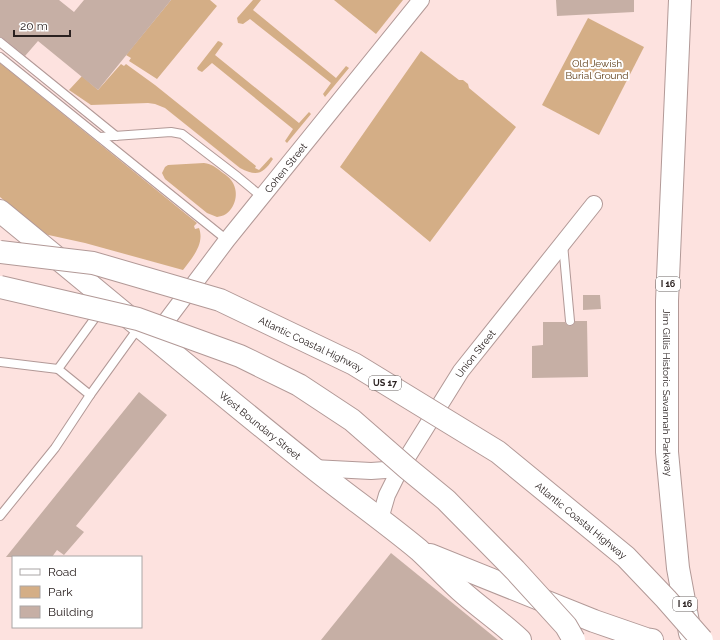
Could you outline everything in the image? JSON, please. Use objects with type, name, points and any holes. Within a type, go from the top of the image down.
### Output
[{"type":"main road","name":"Jim Gillis Historic Savannah Parkway","points":[[680,0],[667,301],[667,452],[678,568],[692,640]]},
{"type":"main road","name":"West Boundary Street","points":[[0,211],[313,468],[420,551],[461,591],[520,640]]},
{"type":"main road","name":"Atlantic Coastal Highway","points":[[0,252],[93,263],[220,300],[354,364],[498,452],[626,557],[702,640]]},
{"type":"main road","points":[[0,287],[138,319],[240,356],[299,385],[352,420],[446,500],[516,570],[566,626],[574,640]]},
{"type":"main road","points":[[420,551],[594,621],[648,640]]},
{"type":"street","name":"Cohen Street","points":[[146,332],[227,240],[421,0]]},
{"type":"street","name":"Union Street","points":[[380,519],[387,495],[400,469],[461,371],[594,204]]},
{"type":"street","points":[[313,468],[372,471],[400,469]]},
{"type":"lane","points":[[0,42],[116,136]]},
{"type":"lane","points":[[0,57],[227,240]]},
{"type":"lane","points":[[100,137],[171,132],[182,134],[262,197]]},
{"type":"lane","points":[[563,243],[570,321]]},
{"type":"lane","points":[[58,369],[108,300]]},
{"type":"lane","points":[[0,516],[55,448],[90,396],[146,332]]},
{"type":"lane","points":[[0,362],[58,369],[90,396]]},
{"type":"green space","points":[[171,0],[210,0],[217,6],[157,79],[129,61],[131,58],[126,55]]},
{"type":"green space","points":[[253,0],[261,0],[253,10],[336,78],[346,66],[349,68],[325,97],[323,94],[331,83],[250,19],[243,24],[238,23],[237,18]]},
{"type":"green space","points":[[334,0],[403,0],[376,34]]},
{"type":"green space","name":"Old Jewish Burial Ground","points":[[588,18],[644,47],[599,135],[542,105]]},
{"type":"green space","points":[[218,41],[223,44],[215,55],[299,123],[309,112],[311,114],[287,143],[285,141],[293,129],[212,63],[202,72],[198,70],[197,68]]},
{"type":"green space","points":[[421,51],[459,80],[463,80],[468,84],[469,88],[516,127],[430,242],[340,167]]},
{"type":"green space","points":[[0,63],[197,223],[194,226],[195,229],[199,228],[199,245],[194,256],[183,270],[85,243],[44,234],[0,197]]},
{"type":"green space","points":[[121,64],[124,66],[126,64],[155,85],[256,166],[255,168],[259,170],[271,157],[273,159],[263,171],[255,173],[246,171],[240,168],[165,108],[148,103],[91,105],[69,90],[82,76],[98,90]]},
{"type":"green space","points":[[210,164],[216,168],[228,177],[234,184],[236,193],[235,202],[230,211],[224,215],[217,217],[207,213],[165,179],[162,173],[168,165]]},
{"type":"building","points":[[0,0],[59,0],[74,12],[84,0],[171,0],[98,90],[38,41],[25,56],[0,37]]},
{"type":"building","points":[[556,0],[634,0],[634,12],[557,16]]},
{"type":"building","points":[[583,295],[600,295],[601,309],[583,310]]},
{"type":"building","points":[[575,321],[587,321],[588,377],[532,378],[532,346],[543,345],[543,322],[565,322],[570,326],[573,325]]},
{"type":"building","points":[[139,392],[167,415],[76,526],[84,532],[64,555],[57,550],[53,556],[6,557]]},
{"type":"building","points":[[391,553],[498,640],[321,640]]}]
